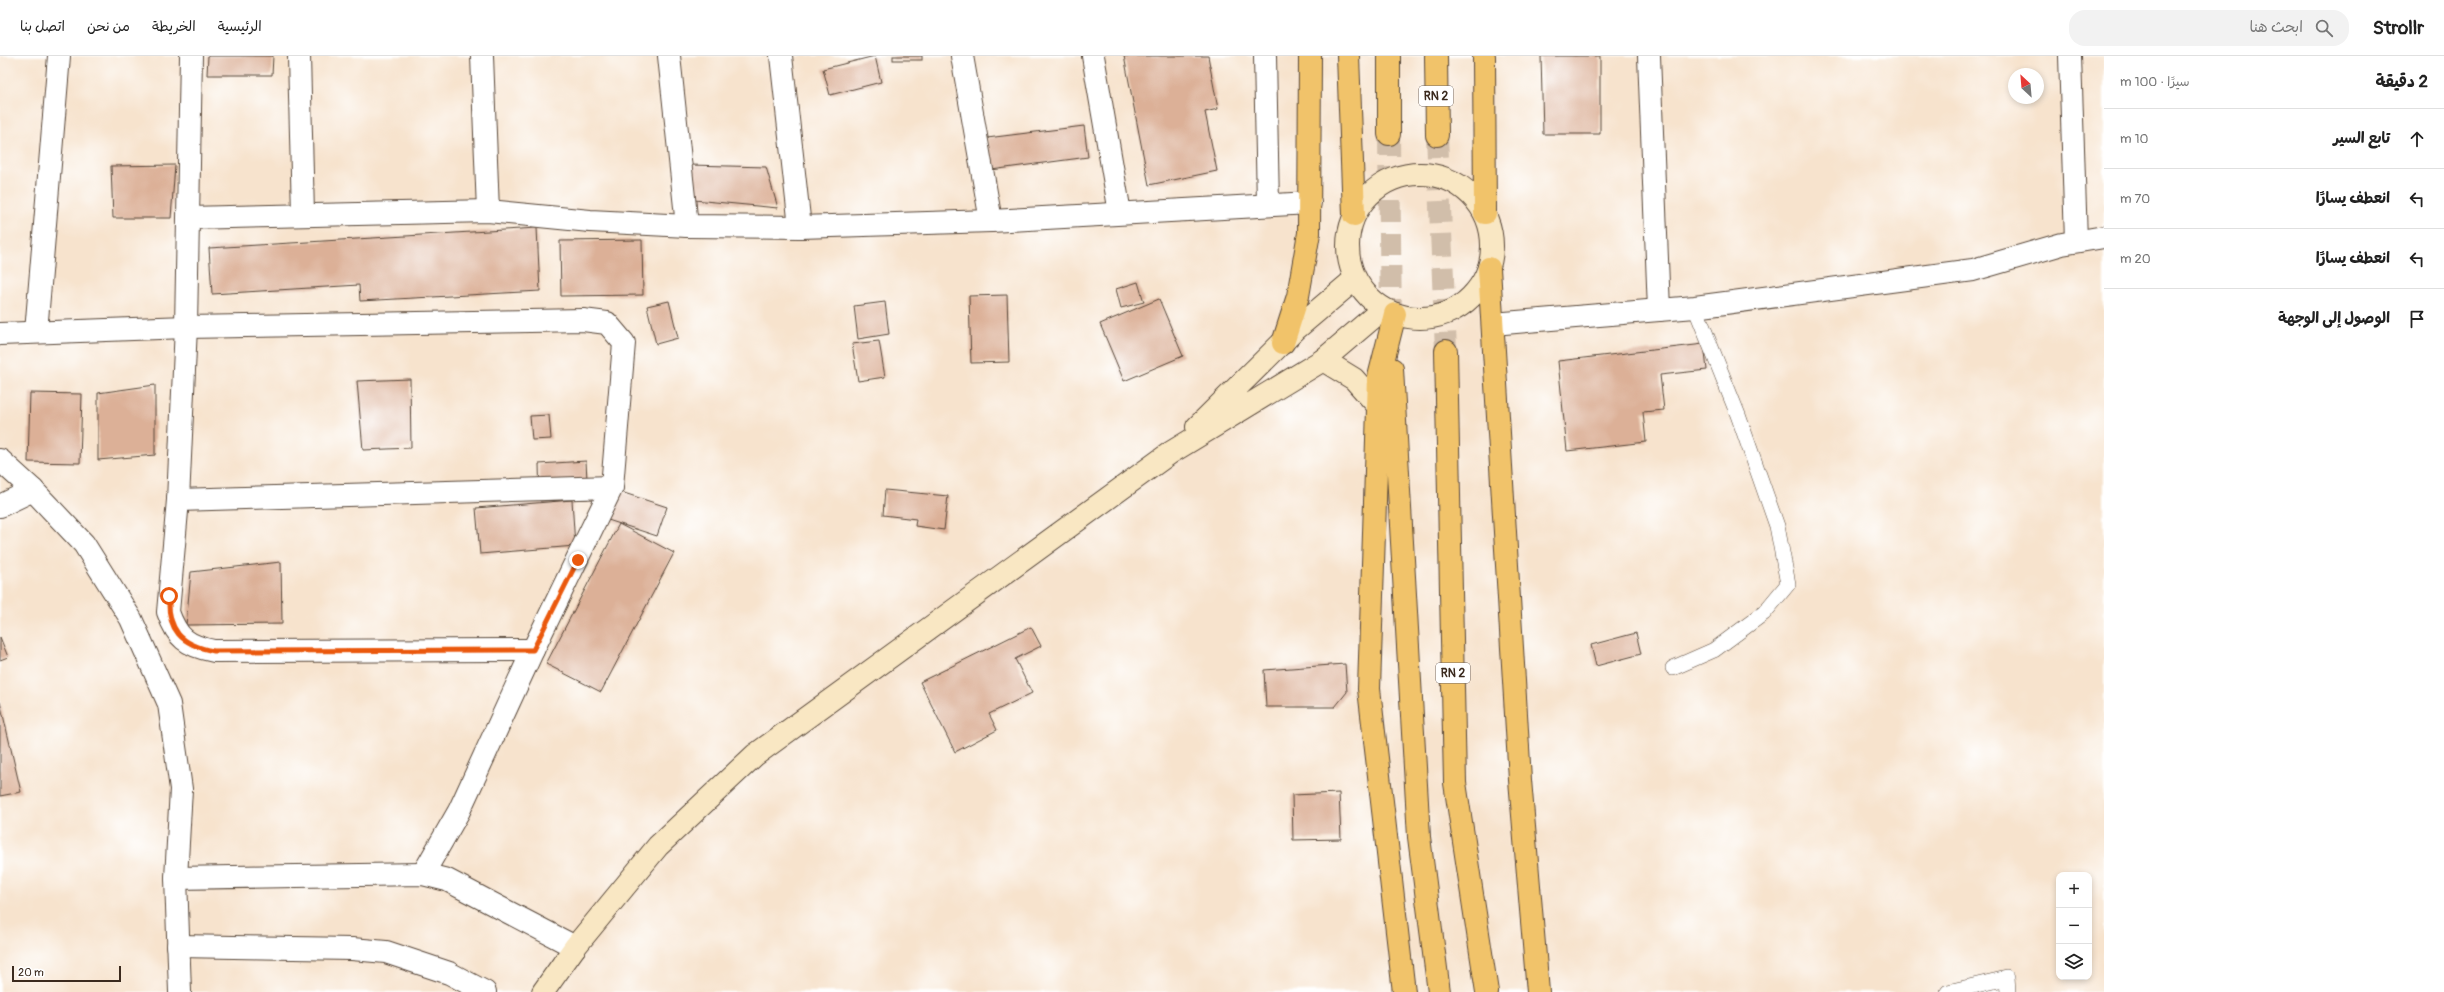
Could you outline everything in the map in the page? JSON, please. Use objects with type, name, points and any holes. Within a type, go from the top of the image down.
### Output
[{"type":"highway","points":[[1283,343],[1298,296],[1304,267],[1310,203],[1310,56]]},
{"type":"highway","points":[[1348,56],[1354,215]]},
{"type":"highway","points":[[1389,56],[1389,134]]},
{"type":"highway","name":"RN 2","points":[[1436,56],[1437,135]]},
{"type":"highway","points":[[1484,56],[1486,213]]},
{"type":"highway","points":[[1489,268],[1520,780],[1538,992]]},
{"type":"highway","points":[[1389,312],[1379,377],[1369,689],[1404,992]]},
{"type":"highway","name":"RN 2","points":[[1446,351],[1455,783],[1487,992]]},
{"type":"highway","points":[[1391,355],[1419,837],[1439,992]]},
{"type":"main road","points":[[1419,173],[1439,176],[1458,184],[1473,196],[1486,213],[1492,231],[1493,250],[1489,268],[1483,284],[1472,297],[1460,307],[1444,314],[1417,318],[1389,312],[1367,296],[1355,279],[1348,258],[1348,236],[1354,215],[1365,198],[1381,185],[1399,176],[1419,173]]},
{"type":"main road","points":[[1170,453],[1283,343],[1355,279]]},
{"type":"main road","points":[[543,992],[575,948],[658,846],[755,755],[1170,453],[1323,360],[1389,312]]},
{"type":"main road","points":[[1323,360],[1354,379],[1378,406]]},
{"type":"street","points":[[36,332],[59,56]]},
{"type":"street","points":[[191,56],[186,327],[178,500],[168,612],[174,628],[184,640],[198,648],[214,651],[533,650]]},
{"type":"street","points":[[299,56],[303,214]]},
{"type":"street","points":[[482,56],[488,211]]},
{"type":"street","points":[[669,56],[687,226]]},
{"type":"street","points":[[781,56],[800,227]]},
{"type":"street","points":[[962,56],[991,221]]},
{"type":"street","points":[[1093,56],[1120,213]]},
{"type":"street","points":[[1265,56],[1268,205]]},
{"type":"street","points":[[1649,56],[1658,310]]},
{"type":"street","points":[[2070,56],[2076,241]]},
{"type":"street","points":[[189,218],[303,214],[488,211],[590,221],[687,226],[800,227],[991,221],[1310,203]]},
{"type":"street","points":[[1493,324],[1695,307],[1974,270],[2076,241],[2104,237]]},
{"type":"street","points":[[0,334],[186,327],[583,320],[607,323],[624,343],[612,487],[533,650],[459,811],[423,874]]},
{"type":"street","points":[[0,460],[34,490],[84,544],[131,619],[169,704],[181,789],[176,878],[180,992]]},
{"type":"street","points":[[178,500],[612,487]]},
{"type":"street","points":[[0,506],[34,490]]},
{"type":"street","points":[[176,878],[423,874],[447,880],[575,948]]},
{"type":"street","points":[[178,946],[352,949],[386,952],[449,973],[485,992]]},
{"type":"lane","points":[[1673,668],[1714,650],[1764,613],[1788,584],[1777,526],[1738,415],[1695,307]]},
{"type":"lane","points":[[1948,992],[2007,978],[2008,992]]},
{"type":"building","points":[[208,56],[273,56],[272,75],[207,75]]},
{"type":"building","points":[[875,56],[881,82],[830,95],[823,69]]},
{"type":"building","points":[[893,56],[922,56],[922,60],[893,60]]},
{"type":"building","points":[[1124,56],[1208,56],[1218,109],[1205,112],[1217,171],[1149,185]]},
{"type":"building","points":[[1541,56],[1600,56],[1600,134],[1543,134]]},
{"type":"building","points":[[1084,126],[1088,157],[991,170],[987,138]]},
{"type":"building","points":[[175,165],[171,218],[113,218],[111,166]]},
{"type":"building","points":[[690,165],[766,167],[778,208],[694,200]]},
{"type":"building","points":[[537,228],[540,291],[360,301],[359,285],[212,294],[209,248]]},
{"type":"building","points":[[642,240],[643,295],[561,296],[560,241]]},
{"type":"building","points":[[1138,282],[1144,302],[1121,308],[1116,289]]},
{"type":"building","points":[[1007,295],[1009,362],[971,363],[969,296]]},
{"type":"building","points":[[1159,299],[1183,356],[1124,381],[1100,324]]},
{"type":"building","points":[[669,301],[678,338],[656,344],[647,306]]},
{"type":"building","points":[[885,302],[889,334],[858,339],[854,306]]},
{"type":"building","points":[[879,341],[885,377],[858,381],[852,344]]},
{"type":"building","points":[[1704,344],[1707,370],[1660,375],[1664,410],[1643,412],[1646,442],[1567,451],[1558,361]]},
{"type":"building","points":[[410,379],[411,448],[363,450],[357,381]]},
{"type":"building","points":[[155,385],[155,455],[98,460],[98,393]]},
{"type":"building","points":[[30,393],[82,394],[80,463],[28,462]]},
{"type":"building","points":[[549,415],[551,439],[532,440],[530,416]]},
{"type":"building","points":[[586,461],[588,499],[540,501],[539,464]]},
{"type":"building","points":[[885,490],[948,496],[944,530],[915,526],[916,519],[883,515]]},
{"type":"building","points":[[618,491],[667,507],[657,536],[608,520]]},
{"type":"building","points":[[572,500],[575,546],[480,554],[476,508]]},
{"type":"building","points":[[619,524],[674,553],[601,692],[546,664]]},
{"type":"building","points":[[281,562],[282,624],[186,625],[191,572]]},
{"type":"building","points":[[1031,627],[1041,646],[1015,659],[1032,693],[989,714],[997,730],[955,752],[920,682]]},
{"type":"building","points":[[1636,633],[1641,654],[1596,666],[1591,645]]},
{"type":"building","points":[[0,637],[8,657],[0,660]]},
{"type":"building","points":[[1345,664],[1347,692],[1335,707],[1266,707],[1264,670]]},
{"type":"building","points":[[0,702],[21,792],[0,796]]},
{"type":"building","points":[[1339,793],[1341,839],[1293,840],[1292,795]]},
{"type":"tunnel","points":[[1389,134],[1391,331]]},
{"type":"tunnel","points":[[1437,135],[1446,351]]},
{"type":"route","points":[[169,596],[168,612],[174,628],[184,640],[198,648],[214,651],[533,650],[578,560]]}]
